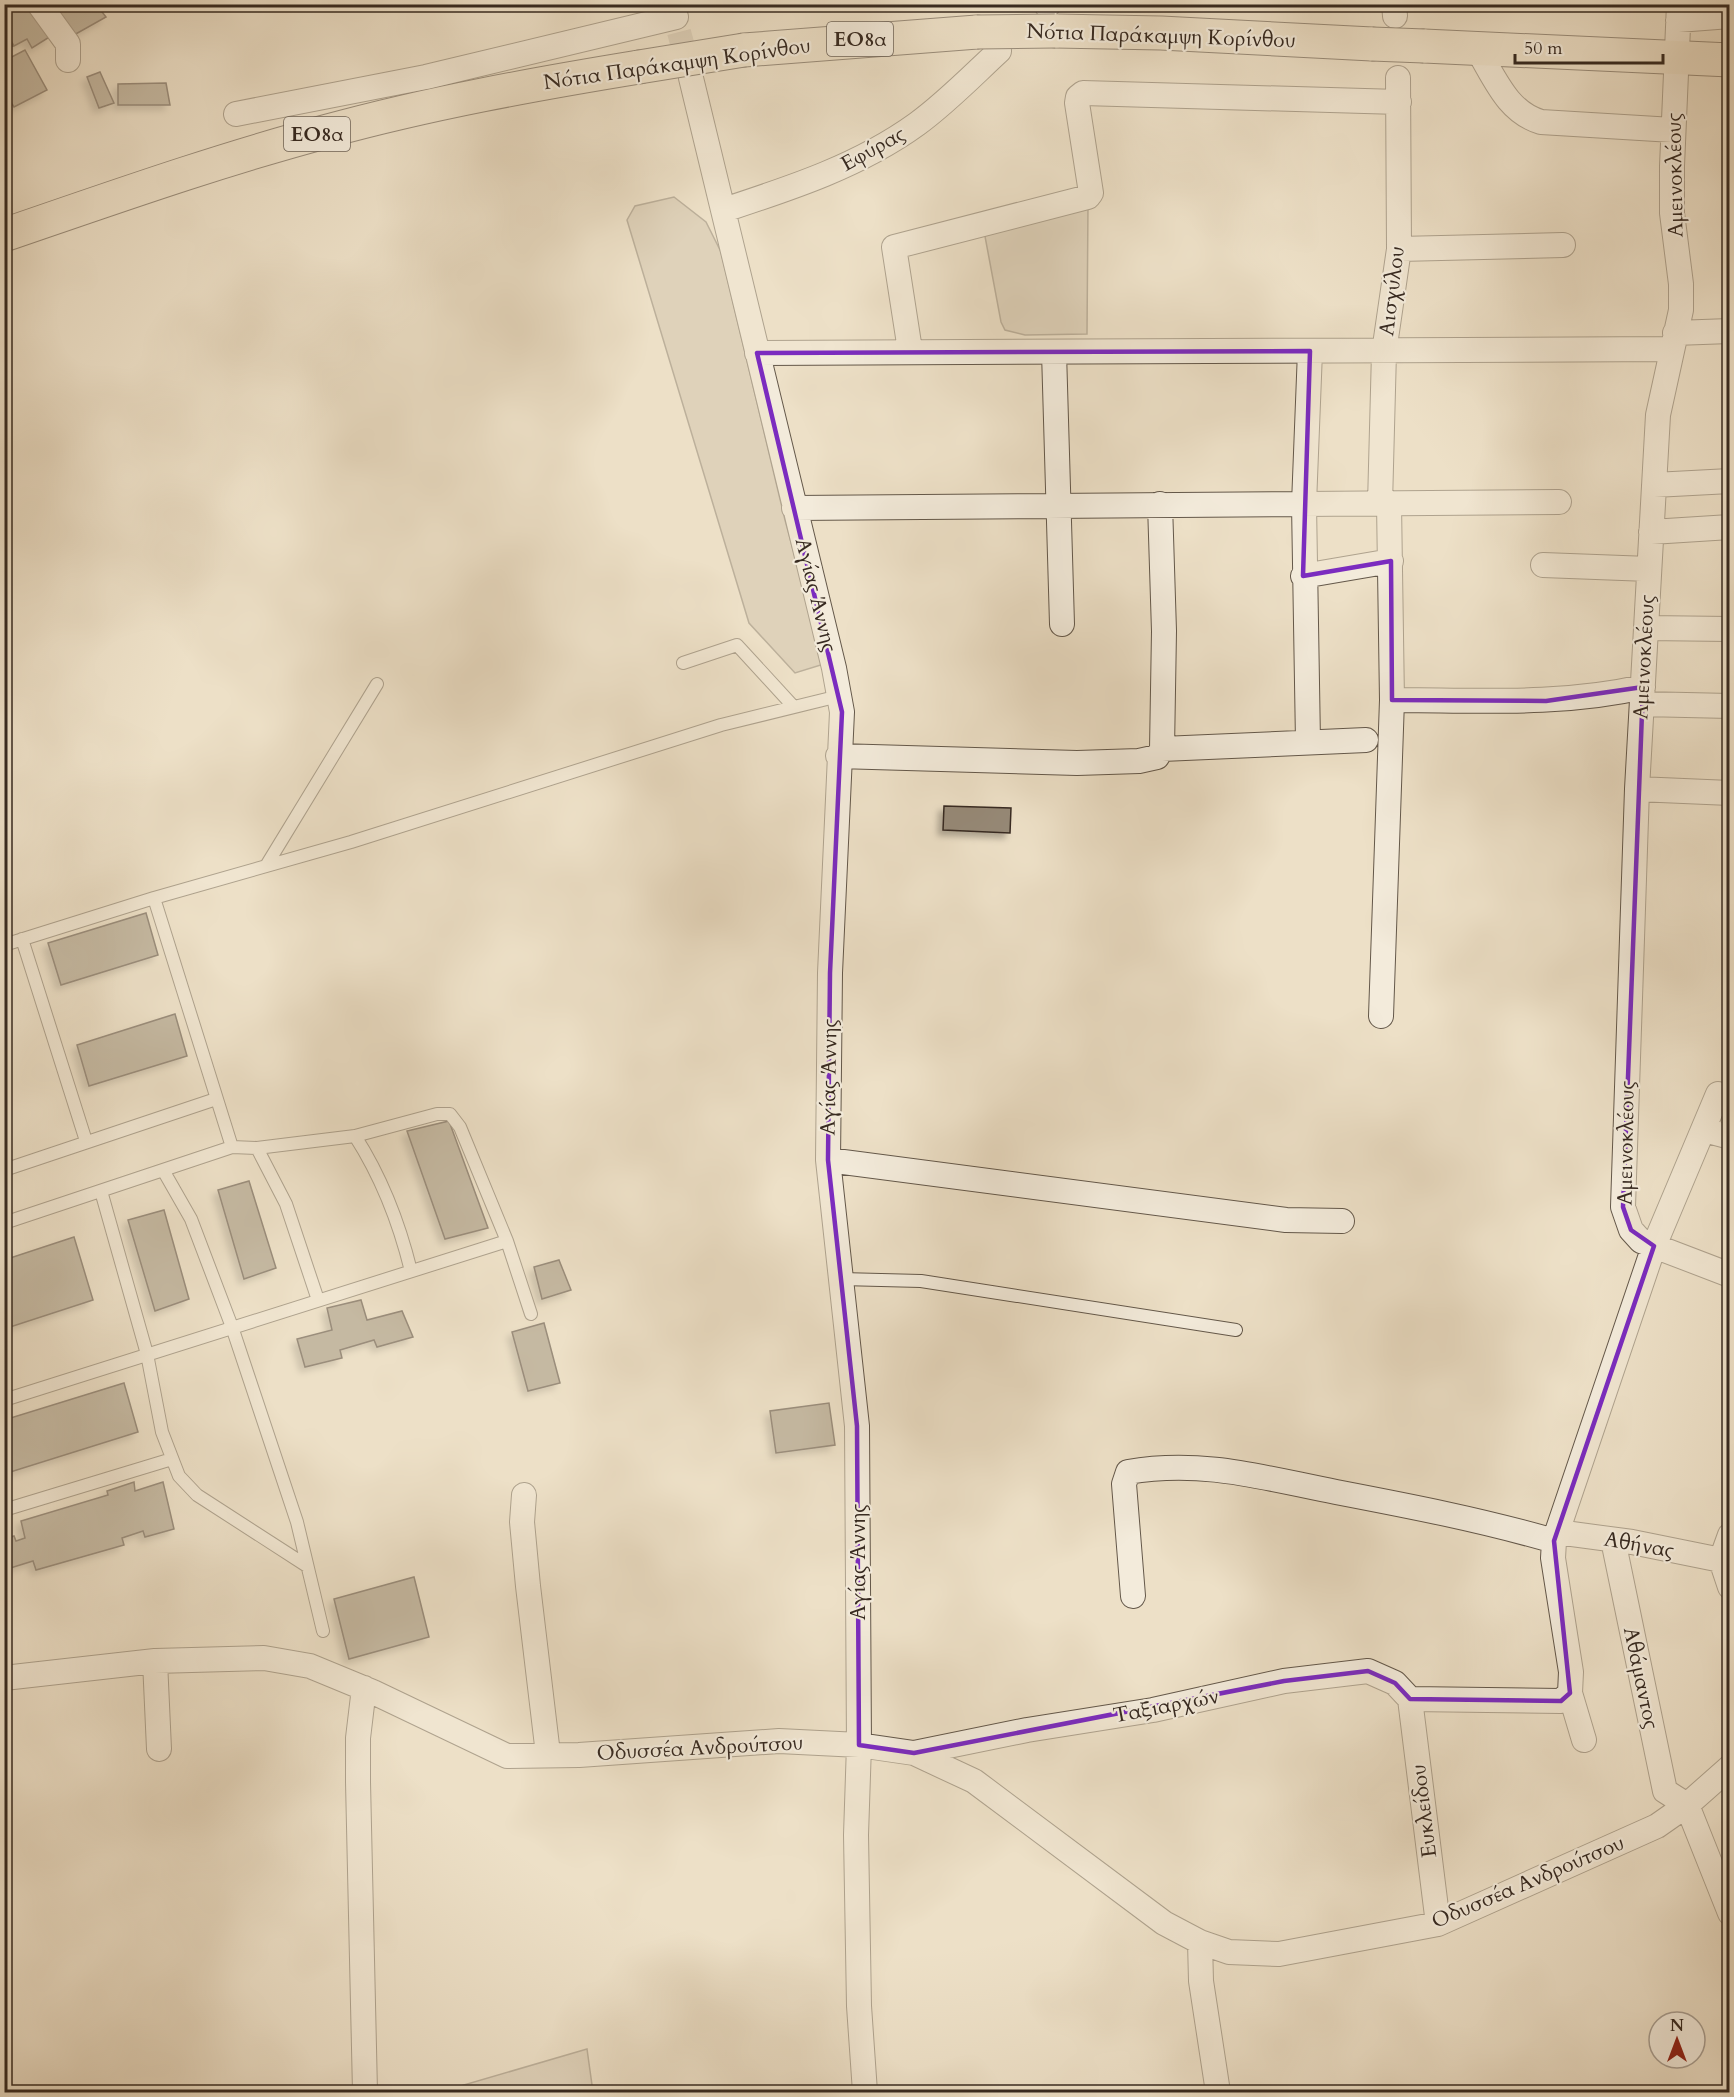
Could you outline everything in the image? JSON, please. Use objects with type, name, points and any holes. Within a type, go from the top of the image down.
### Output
[{"type":"highway","name":"Νότια Παράκαμψη Κορίνθου","points":[[4,235],[215,164],[328,131],[474,98],[744,50],[988,41],[1050,14],[1196,34],[1730,60]]},
{"type":"street","points":[[39,4],[68,44],[68,60]]},
{"type":"street","points":[[1679,12],[1730,16]]},
{"type":"street","name":"Αμεινοκλέους","points":[[1679,12],[1675,57],[1672,213],[1681,285],[1681,310],[1658,415],[1648,569],[1637,789],[1623,1207],[1631,1230],[1641,1241],[1730,1275]]},
{"type":"street","points":[[236,114],[426,77],[676,18]]},
{"type":"street","name":"Εφύρας","points":[[724,210],[796,186],[852,163],[918,124],[988,41]]},
{"type":"street","points":[[1477,49],[1511,105],[1526,117],[1542,122],[1673,130]]},
{"type":"street","name":"Αγίας Άννης","points":[[691,78],[842,712],[838,756],[830,973],[828,1160],[857,1426],[858,2006],[865,2092]]},
{"type":"street","name":"Αισχύλου","points":[[1381,1016],[1392,700],[1391,561],[1384,504],[1384,352],[1399,249],[1398,78]]},
{"type":"street","points":[[910,350],[894,247],[1088,197],[1091,193],[1077,103],[1078,97],[1083,93],[1399,102]]},
{"type":"street","points":[[1399,249],[1563,245]]},
{"type":"street","points":[[757,353],[910,350],[1384,352],[1673,341],[1730,331]]},
{"type":"street","points":[[1308,742],[1304,504],[1310,351]]},
{"type":"street","points":[[1054,352],[1062,624]]},
{"type":"street","points":[[1654,485],[1730,481]]},
{"type":"street","points":[[794,508],[1559,502]]},
{"type":"street","points":[[838,756],[1077,763],[1139,761],[1157,757],[1162,749],[1164,631],[1160,504]]},
{"type":"street","points":[[1651,532],[1730,528]]},
{"type":"street","points":[[1304,576],[1391,561]]},
{"type":"street","points":[[1543,565],[1648,569]]},
{"type":"street","points":[[1646,628],[1730,629]]},
{"type":"street","points":[[1392,700],[1546,700],[1613,694],[1730,706]]},
{"type":"street","points":[[1162,749],[1366,740]]},
{"type":"street","points":[[1637,789],[1730,793]]},
{"type":"street","points":[[1584,1740],[1570,1694],[1571,1672],[1553,1558],[1556,1537],[1654,1246],[1718,1094]]},
{"type":"street","points":[[1704,1130],[1730,1137]]},
{"type":"street","points":[[828,1160],[1286,1220],[1342,1221]]},
{"type":"street","name":"Αθήνας","points":[[1133,1596],[1124,1484],[1128,1472],[1158,1467],[1205,1467],[1556,1537],[1613,1540],[1721,1560]]},
{"type":"street","points":[[524,1495],[522,1522],[548,1754]]},
{"type":"street","points":[[1730,1535],[1721,1560],[1730,1587]]},
{"type":"street","name":"Αθάμαντος","points":[[1613,1540],[1665,1791],[1686,1805]]},
{"type":"street","name":"Οδυσσέα Ανδρούτσου","points":[[4,1678],[156,1661],[264,1658],[310,1666],[364,1688],[507,1756],[579,1755],[780,1741],[859,1745],[914,1754],[974,1781],[1164,1923],[1200,1942],[1229,1952],[1279,1954],[1438,1924],[1657,1826],[1686,1805],[1730,1767]]},
{"type":"street","points":[[156,1661],[159,1749]]},
{"type":"street","name":"Ταξιαρχών","points":[[914,1754],[1027,1730],[1153,1710],[1284,1681],[1368,1671],[1395,1683],[1410,1699]]},
{"type":"street","points":[[364,1688],[358,1738],[358,1782],[365,2092]]},
{"type":"street","points":[[1410,1699],[1561,1701],[1570,1694]]},
{"type":"street","name":"Ευκλείδου","points":[[1410,1699],[1438,1924]]},
{"type":"street","points":[[1686,1805],[1730,1913]]},
{"type":"street","points":[[1200,1942],[1201,1981],[1218,2092]]},
{"type":"lane","points":[[682,663],[737,645],[793,706]]},
{"type":"lane","points":[[266,866],[377,684]]},
{"type":"lane","points":[[4,945],[793,706],[839,696]]},
{"type":"lane","points":[[154,898],[232,1147]]},
{"type":"lane","points":[[22,939],[86,1141]]},
{"type":"lane","points":[[4,1170],[216,1099]]},
{"type":"lane","points":[[4,1223],[232,1147],[257,1148],[305,1140],[355,1136],[437,1114],[450,1114],[460,1127],[507,1241],[531,1314]]},
{"type":"lane","points":[[355,1136],[373,1164],[390,1201],[411,1271]]},
{"type":"lane","points":[[257,1148],[286,1204],[318,1300]]},
{"type":"lane","points":[[163,1170],[191,1219],[232,1327],[297,1522],[323,1631]]},
{"type":"lane","points":[[101,1191],[147,1354],[162,1432],[179,1476],[196,1495],[307,1566]]},
{"type":"lane","points":[[4,1400],[507,1241]]},
{"type":"lane","points":[[841,1279],[890,1278],[921,1281],[1236,1330]]},
{"type":"lane","points":[[4,1510],[172,1459]]},
{"type":"highlighted area","points":[[1310,351],[1303,576],[1391,561],[1392,700],[1546,701],[1643,687],[1623,1207],[1631,1230],[1654,1246],[1554,1541],[1570,1693],[1561,1701],[1410,1699],[1395,1683],[1368,1671],[1284,1681],[914,1753],[859,1745],[857,1426],[828,1160],[830,973],[842,712],[757,353]]},
{"type":"shaded area","points":[[674,197],[706,222],[721,252],[785,520],[824,664],[795,673],[749,623],[627,220],[635,206]]},
{"type":"shaded area","points":[[1088,204],[1087,334],[1025,335],[1005,330],[1001,322],[984,231]]},
{"type":"shaded area","points":[[587,2049],[593,2092],[440,2092]]},
{"type":"building","points":[[29,4],[51,36],[32,48],[27,39],[14,46],[4,29],[4,5]]},
{"type":"building","points":[[59,4],[76,4],[80,10],[88,4],[96,4],[106,17],[74,35],[54,7]]},
{"type":"building","points":[[4,30],[13,46],[4,49]]},
{"type":"building","points":[[25,50],[47,90],[14,107],[4,91],[4,61]]},
{"type":"building","points":[[100,72],[114,103],[99,108],[87,77]]},
{"type":"building","points":[[166,83],[170,105],[118,105],[118,84]]},
{"type":"building","points":[[4,92],[12,105],[4,109]]},
{"type":"building","points":[[944,806],[1011,808],[1010,833],[943,830]]},
{"type":"building","points":[[146,913],[158,955],[61,985],[48,943]]},
{"type":"building","points":[[175,1014],[187,1056],[89,1086],[77,1045]]},
{"type":"building","points":[[449,1121],[488,1228],[445,1239],[407,1131]]},
{"type":"building","points":[[249,1181],[276,1268],[244,1279],[218,1190]]},
{"type":"building","points":[[164,1210],[189,1299],[155,1311],[128,1220]]},
{"type":"building","points":[[74,1237],[93,1300],[4,1329],[4,1260]]},
{"type":"building","points":[[559,1260],[571,1290],[542,1299],[534,1267]]},
{"type":"building","points":[[361,1300],[367,1320],[402,1311],[413,1337],[377,1347],[374,1340],[340,1350],[342,1358],[305,1367],[297,1339],[332,1330],[327,1308]]},
{"type":"building","points":[[544,1323],[560,1383],[528,1391],[512,1332]]},
{"type":"building","points":[[124,1383],[138,1432],[4,1474],[4,1420]]},
{"type":"building","points":[[829,1403],[835,1445],[776,1453],[770,1411]]},
{"type":"building","points":[[134,1482],[135,1491],[163,1482],[174,1529],[145,1537],[143,1531],[122,1538],[124,1545],[36,1570],[33,1561],[4,1570],[4,1539],[14,1536],[16,1541],[25,1538],[21,1521],[108,1495],[107,1491]]},
{"type":"building","points":[[414,1577],[429,1637],[349,1659],[334,1599]]},
{"type":"tunnel","points":[[679,32],[690,73]]}]
